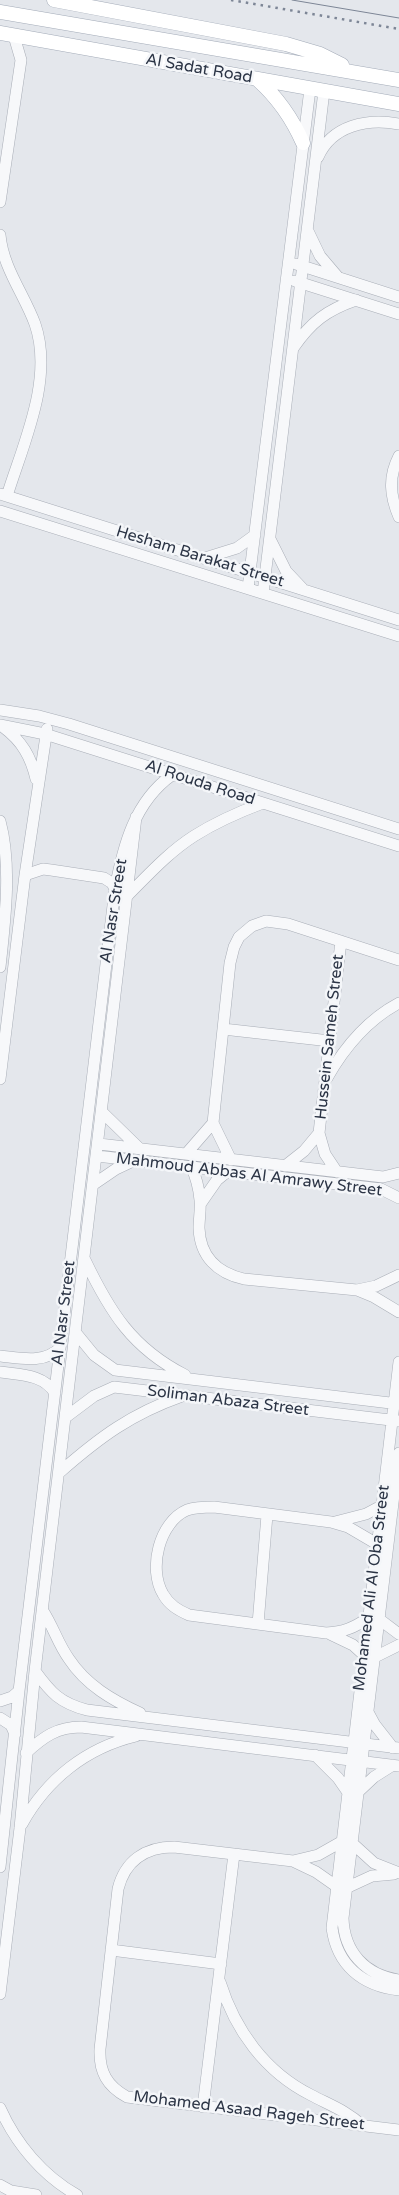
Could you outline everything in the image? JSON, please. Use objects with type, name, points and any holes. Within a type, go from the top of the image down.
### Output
[{"type":"main road","points":[[54,0],[286,44],[320,54],[356,72]]},
{"type":"main road","name":"Al Sadat Road","points":[[0,12],[399,80]]},
{"type":"main road","name":"Al Sadat Road","points":[[7,34],[399,104]]},
{"type":"main road","points":[[257,79],[280,102],[303,143]]},
{"type":"street","points":[[7,34],[20,60]]},
{"type":"street","points":[[0,202],[20,60],[36,40]]},
{"type":"street","points":[[248,588],[303,143],[317,90]]},
{"type":"street","points":[[262,593],[315,163],[317,90]]},
{"type":"street","points":[[315,163],[321,150],[334,136],[350,126],[367,121],[386,121],[399,124]]},
{"type":"street","points":[[307,231],[320,256],[338,277]]},
{"type":"street","points":[[0,235],[5,260],[36,327],[41,377],[37,401],[3,495]]},
{"type":"street","points":[[289,262],[399,297]]},
{"type":"street","points":[[286,278],[399,314]]},
{"type":"street","points":[[293,349],[311,324],[341,306],[356,300]]},
{"type":"street","points":[[399,456],[391,477],[391,491],[399,517]]},
{"type":"street","name":"Hesham Barakat Street","points":[[3,495],[399,620]]},
{"type":"street","points":[[33,521],[37,506]]},
{"type":"street","name":"Hesham Barakat Street","points":[[0,511],[399,636]]},
{"type":"street","points":[[205,558],[232,551],[254,535]]},
{"type":"street","points":[[269,538],[286,571],[303,589]]},
{"type":"street","name":"Al Rouda Road","points":[[0,710],[49,718],[399,829]]},
{"type":"street","points":[[0,1079],[19,918],[49,718]]},
{"type":"street","points":[[1,726],[15,735],[25,749],[32,764],[36,780],[36,796]]},
{"type":"street","name":"Al Rouda Road","points":[[1,726],[46,734],[399,846]]},
{"type":"street","points":[[125,759],[130,743]]},
{"type":"street","name":"Al Nasr Street","points":[[0,1867],[36,1545],[115,890],[124,850],[136,817],[152,793],[172,775]]},
{"type":"street","points":[[128,896],[170,854],[192,837],[217,822],[263,803]]},
{"type":"street","points":[[0,1994],[20,1828],[35,1671],[136,817]]},
{"type":"street","points":[[0,820],[5,852],[0,966]]},
{"type":"street","points":[[25,875],[43,869],[95,876],[112,883],[115,890]]},
{"type":"street","points":[[3,922],[19,918]]},
{"type":"street","points":[[186,1154],[206,1134],[213,1123],[232,955],[239,937],[247,929],[266,921],[277,921],[399,960]]},
{"type":"street","name":"Hussein Sameh Street","points":[[337,1172],[325,1154],[319,1133],[341,941]]},
{"type":"street","points":[[325,1084],[337,1061],[355,1038],[371,1022],[399,1003]]},
{"type":"street","points":[[100,1017],[113,1018]]},
{"type":"street","points":[[223,1029],[330,1041]]},
{"type":"street","points":[[94,1184],[139,1154],[102,1112]]},
{"type":"street","points":[[200,1203],[230,1165],[213,1123]]},
{"type":"street","name":"Hussein Sameh Street","points":[[285,1166],[304,1151],[319,1133]]},
{"type":"street","name":"Mahmoud Abbas Al Amrawy Street","points":[[98,1150],[139,1154],[186,1154],[230,1165],[382,1183],[399,1173]]},
{"type":"street","name":"Mahmoud Abbas Al Amrawy Street","points":[[139,1154],[192,1166],[285,1166],[337,1172],[382,1183],[399,1198]]},
{"type":"street","points":[[192,1166],[198,1184],[200,1240],[204,1252],[220,1271],[244,1279],[357,1290],[374,1297],[399,1312]]},
{"type":"street","points":[[85,1260],[110,1310],[127,1332],[162,1362],[193,1379]]},
{"type":"street","points":[[69,1273],[83,1274]]},
{"type":"street","points":[[357,1290],[376,1286],[399,1275]]},
{"type":"street","name":"Soliman Abaza Street","points":[[76,1333],[94,1355],[115,1370],[396,1404]]},
{"type":"street","points":[[0,1356],[43,1358],[54,1354],[60,1348]]},
{"type":"street","name":"Mohamed Ali Al Oba Street","points":[[391,1508],[399,1362]]},
{"type":"street","points":[[66,1417],[94,1396],[114,1387],[110,1378],[115,1370]]},
{"type":"street","points":[[0,1372],[41,1379],[50,1385],[55,1393]]},
{"type":"street","name":"Soliman Abaza Street","points":[[114,1387],[395,1421]]},
{"type":"street","points":[[60,1472],[98,1439],[118,1425],[162,1403],[185,1396]]},
{"type":"street","name":"Mohamed Ali Al Oba Street","points":[[359,1743],[382,1545],[391,1508],[399,1453]]},
{"type":"street","points":[[399,1541],[382,1545],[348,1527],[331,1522],[214,1507],[200,1507],[186,1511],[175,1518],[166,1529],[158,1555],[157,1572],[162,1593],[168,1602],[178,1610],[189,1615],[326,1633],[341,1632],[374,1618],[399,1634]]},
{"type":"street","points":[[331,1522],[391,1508]]},
{"type":"street","points":[[258,1624],[267,1515]]},
{"type":"street","points":[[36,1545],[50,1546]]},
{"type":"street","points":[[43,1611],[52,1624],[69,1659],[81,1674],[110,1699],[148,1717]]},
{"type":"street","points":[[326,1633],[346,1641],[369,1656],[399,1645]]},
{"type":"street","name":"Mohamed Ali Al Oba Street","points":[[359,1743],[368,1712],[369,1656]]},
{"type":"street","points":[[35,1671],[57,1697],[71,1706],[87,1710],[396,1748]]},
{"type":"street","points":[[0,1700],[12,1697],[19,1690]]},
{"type":"street","points":[[70,1727],[67,1716],[71,1706]]},
{"type":"street","points":[[368,1712],[375,1725],[396,1748]]},
{"type":"street","points":[[0,1718],[11,1725],[15,1734]]},
{"type":"street","points":[[26,1753],[53,1731],[70,1727],[396,1765]]},
{"type":"street","points":[[20,1828],[41,1794],[70,1766],[105,1746],[143,1735]]},
{"type":"street","points":[[359,1743],[341,1887],[332,1928],[334,1940],[343,1961],[351,1970],[370,1984],[399,1990]]},
{"type":"street","points":[[315,1755],[353,1792]]},
{"type":"street","points":[[353,1792],[374,1777],[396,1765]]},
{"type":"street","points":[[346,1843],[374,1862],[399,1873]]},
{"type":"street","name":"Mohamed Asaad Rageh Street","points":[[293,1861],[318,1855],[346,1843]]},
{"type":"street","name":"Mohamed Asaad Rageh Street","points":[[341,1887],[293,1861],[161,1847],[148,1850],[137,1857],[121,1877],[118,1889],[99,2061],[102,2073],[108,2083],[116,2091],[127,2097],[399,2130]]},
{"type":"street","points":[[203,2107],[234,1854]]},
{"type":"street","points":[[341,1887],[372,1876],[399,1873]]},
{"type":"street","points":[[341,1887],[343,1930],[353,1954],[371,1971],[383,1977],[399,1980]]},
{"type":"street","points":[[111,1950],[220,1964]]},
{"type":"street","points":[[219,1978],[234,2019],[259,2055],[292,2084],[342,2110],[363,2126]]},
{"type":"street","points":[[0,2108],[14,2135],[26,2151],[55,2180],[77,2195]]},
{"type":"street","points":[[0,2184],[10,2193],[36,2195]]},
{"type":"tram line","points":[[292,0],[399,18]]},
{"type":"railway","points":[[231,0],[399,29]]}]
